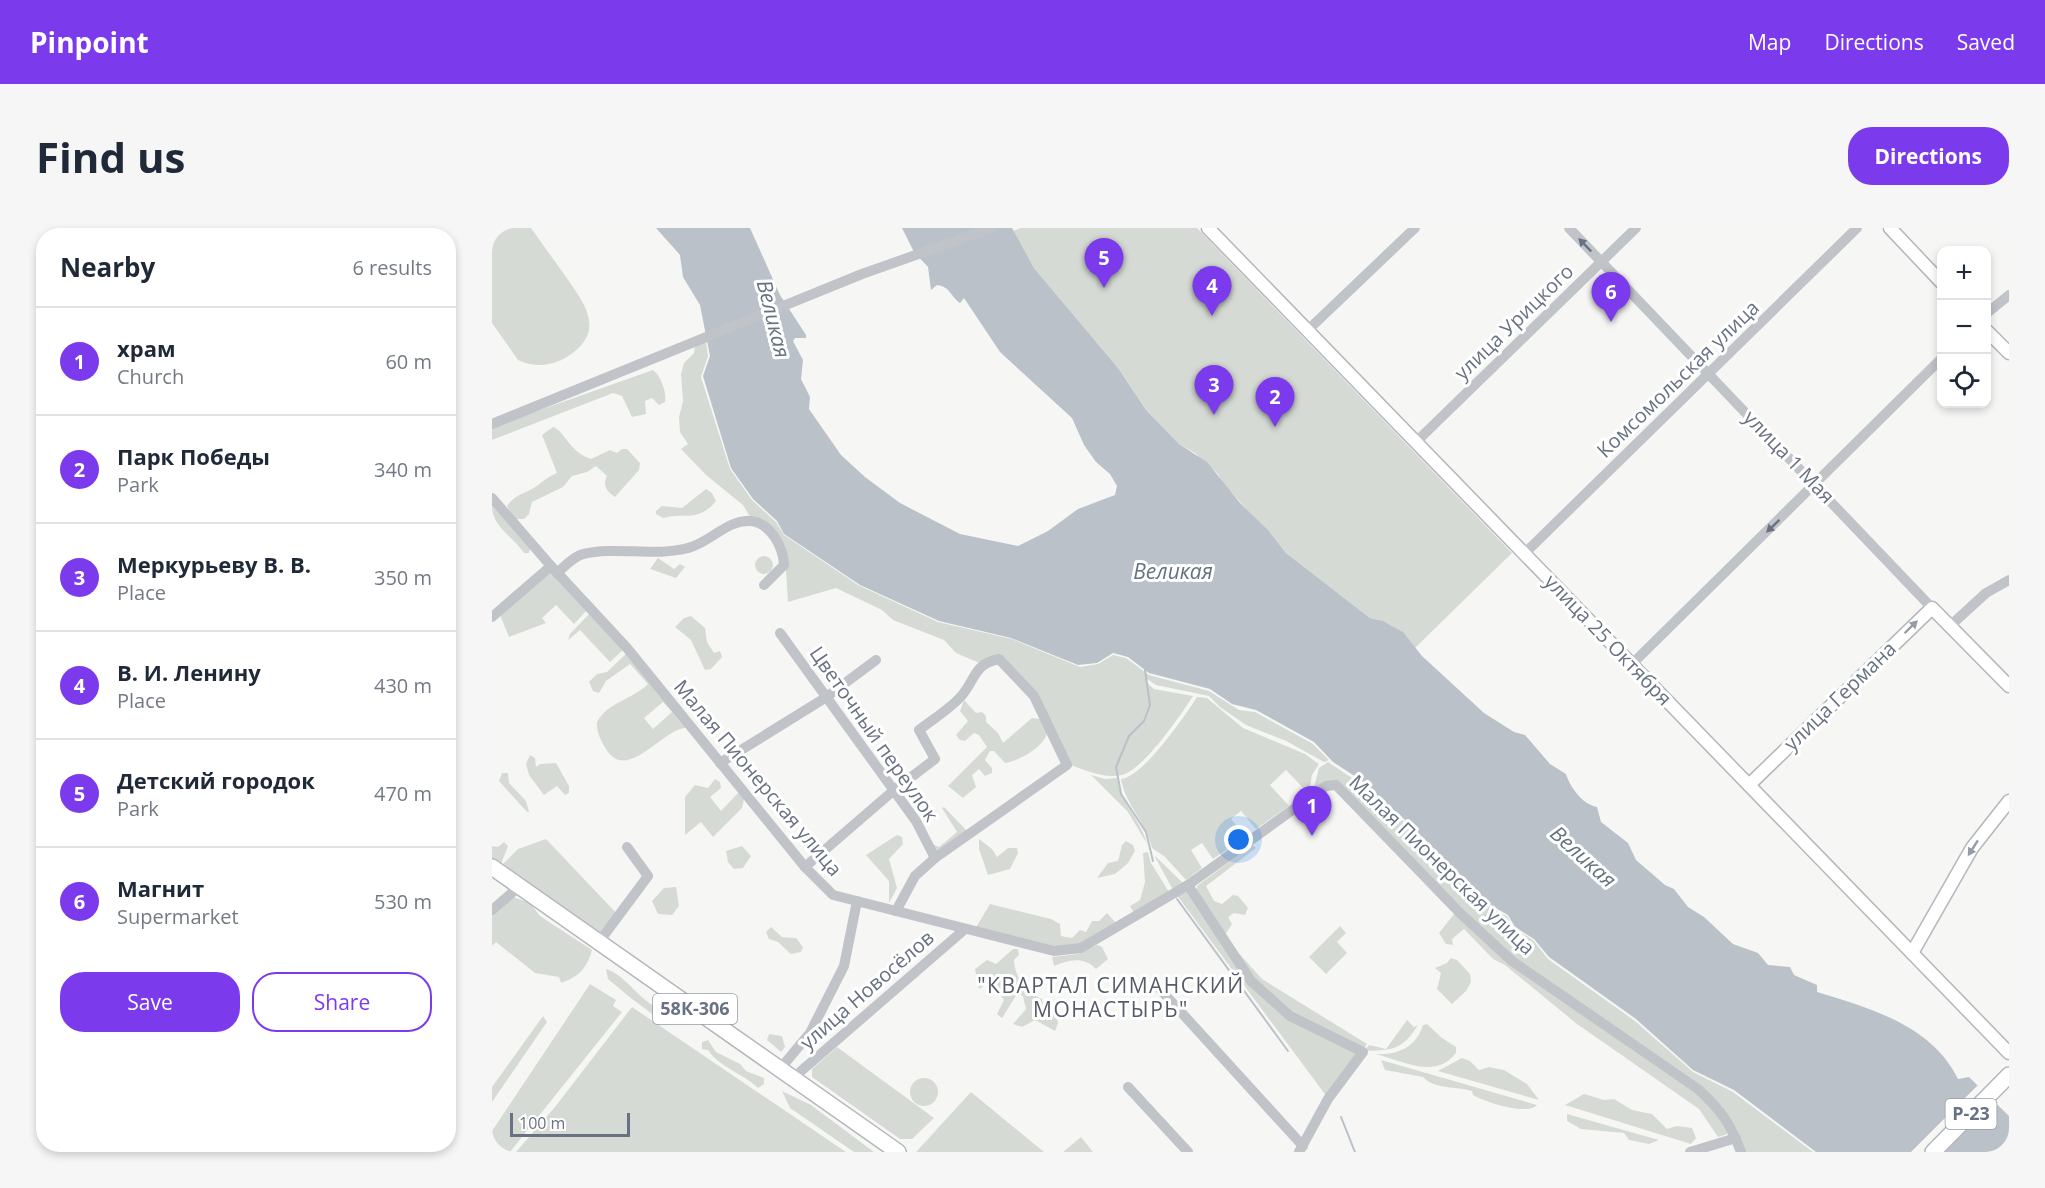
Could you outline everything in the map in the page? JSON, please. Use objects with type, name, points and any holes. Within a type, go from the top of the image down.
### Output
[{"type":"highway","name":"58К-306","points":[[492,867],[898,1152]]},
{"type":"highway","name":"Р-23","points":[[1933,1152],[2009,1075]]},
{"type":"main road","name":"улица 25 Октября","points":[[1208,228],[2009,1053]]},
{"type":"main road","points":[[1890,228],[1937,279]]},
{"type":"main road","points":[[1991,335],[2009,353]]},
{"type":"main road","name":"улица 1 Мая","points":[[1932,608],[2009,686]]},
{"type":"main road","name":"улица Германа","points":[[1749,785],[1932,608]]},
{"type":"main road","points":[[1912,953],[1972,848],[2009,801]]},
{"type":"street","points":[[492,424],[862,274],[992,228]]},
{"type":"street","points":[[1308,330],[1415,228]]},
{"type":"street","name":"улица 1 Мая","points":[[1569,228],[1932,608]]},
{"type":"street","name":"улица Урицкого","points":[[1416,442],[1636,228]]},
{"type":"street","name":"Комсомольская улица","points":[[1524,554],[1857,228]]},
{"type":"street","points":[[1991,310],[2009,295]]},
{"type":"street","points":[[1632,664],[1937,362]]},
{"type":"street","name":"Малая Пионерская улица","points":[[492,498],[627,648],[805,867],[833,895],[1054,951],[1081,948],[1188,885],[1326,786],[1336,785],[1461,914],[1512,961],[1698,1089],[1720,1109],[1742,1152]]},
{"type":"street","points":[[492,617],[498,615],[554,569],[581,554],[687,549],[738,522],[751,521],[763,526],[771,533],[783,555],[784,565],[764,585]]},
{"type":"street","points":[[1950,626],[1986,593],[2009,579]]},
{"type":"street","name":"Цветочный переулок","points":[[780,633],[916,821],[935,858]]},
{"type":"street","points":[[805,867],[893,791],[935,759],[919,730],[964,693],[971,678],[983,665],[999,659],[1034,696],[1067,765],[935,858],[915,876],[896,911]]},
{"type":"street","points":[[720,763],[825,698],[876,660]]},
{"type":"street","points":[[599,942],[648,876],[627,847]]},
{"type":"street","points":[[1159,988],[1301,1149],[1328,1099],[1363,1052],[1290,1016],[1251,981],[1188,885]]},
{"type":"street","points":[[492,910],[520,886]]},
{"type":"street","points":[[780,1069],[810,1033],[844,966],[857,901]]},
{"type":"street","name":"улица Новосёлов","points":[[793,1078],[965,929]]},
{"type":"street","points":[[1128,1087],[1188,1152]]},
{"type":"street","points":[[1690,1152],[1736,1138]]},
{"type":"shaded area","points":[[492,228],[531,228],[585,306],[589,327],[587,337],[567,357],[543,365],[518,360],[492,323]]},
{"type":"shaded area","points":[[1020,228],[1197,228],[1512,553],[1415,648],[1396,628],[1370,618],[1286,553],[1268,530],[1222,482],[1218,474],[1195,453],[1179,444],[1146,410],[1118,368],[1034,268],[1013,231]]},
{"type":"shaded area","points":[[706,342],[708,356],[701,377],[730,469],[752,500],[776,522],[784,535],[858,585],[938,622],[1012,639],[1080,667],[1098,664],[1113,655],[1126,658],[1149,675],[1209,691],[1239,710],[1255,712],[1313,744],[1329,760],[1324,762],[1286,741],[1246,725],[1220,707],[1209,696],[1156,685],[1147,679],[1147,683],[1154,689],[1193,696],[1161,741],[1131,771],[1115,776],[1094,773],[1068,764],[1035,695],[1000,657],[982,664],[956,653],[944,640],[893,620],[882,610],[836,588],[788,602],[785,555],[752,520],[743,505],[706,475],[681,449],[688,444],[680,432],[679,417],[683,401],[681,374],[684,363],[694,353],[695,346]]},
{"type":"shaded area","points":[[653,370],[663,385],[665,402],[659,405],[652,398],[645,401],[646,414],[632,417],[622,396],[613,393],[492,440],[492,427]]},
{"type":"shaded area","points":[[553,427],[577,452],[591,459],[610,450],[617,453],[622,449],[627,449],[640,463],[639,470],[615,497],[606,488],[607,476],[596,466],[587,472],[572,476],[563,487],[532,502],[529,514],[524,519],[515,519],[507,506],[518,496],[557,473],[542,435]]},
{"type":"shaded area","points":[[706,489],[712,493],[716,501],[703,512],[691,516],[663,518],[656,514],[662,506],[682,508]]},
{"type":"shaded area","points":[[492,506],[530,549],[529,553],[524,553],[499,526]]},
{"type":"shaded area","points":[[764,556],[770,559],[773,565],[770,571],[764,574],[758,571],[755,565],[758,559]]},
{"type":"shaded area","points":[[658,558],[674,569],[680,564],[685,567],[676,578],[650,569]]},
{"type":"shaded area","points":[[550,569],[588,609],[574,624],[556,605],[542,618],[546,623],[509,637],[500,615]]},
{"type":"shaded area","points":[[591,612],[625,648],[610,662],[580,630],[568,640],[570,634]]},
{"type":"shaded area","points":[[691,616],[705,628],[707,642],[714,653],[720,651],[722,657],[711,669],[705,670],[691,640],[675,627],[684,618]]},
{"type":"shaded area","points":[[628,652],[686,728],[677,730],[634,758],[624,760],[615,758],[601,740],[597,722],[614,705],[648,684],[630,664],[606,681],[599,693],[593,691],[589,682],[597,674],[607,672]],"holes":[[[663,702],[672,712],[653,729],[644,718]]]},
{"type":"shaded area","points":[[1197,697],[1207,698],[1243,728],[1305,754],[1319,764],[1312,775],[1309,794],[1286,770],[1270,785],[1289,806],[1256,829],[1241,811],[1231,819],[1246,837],[1213,859],[1202,843],[1191,850],[1202,868],[1186,880],[1165,857],[1152,848],[1127,797],[1121,779],[1130,776],[1152,757]]},
{"type":"shaded area","points":[[964,700],[976,713],[982,712],[986,716],[986,722],[998,733],[1003,743],[1032,718],[1040,719],[1047,733],[1036,748],[1011,762],[1005,763],[994,751],[990,751],[985,760],[992,768],[992,773],[985,776],[979,769],[972,775],[976,787],[963,798],[948,786],[987,747],[979,735],[974,733],[965,741],[960,740],[956,735],[968,721],[960,711]]},
{"type":"shaded area","points":[[530,755],[535,758],[536,767],[540,764],[556,763],[569,786],[569,793],[565,795],[557,786],[544,795],[529,775],[526,764]]},
{"type":"shaded area","points":[[1328,762],[1352,778],[1402,820],[1491,908],[1507,916],[1514,928],[1533,940],[1548,959],[1635,1021],[1693,1072],[1733,1092],[1813,1152],[1745,1152],[1722,1106],[1513,959],[1337,783],[1316,791],[1314,787],[1319,768]]},
{"type":"shaded area","points":[[502,773],[508,773],[509,783],[526,801],[529,812],[499,781]]},
{"type":"shaded area","points":[[1091,775],[1105,779],[1117,778],[1123,796],[1147,844],[1128,812]]},
{"type":"shaded area","points":[[715,779],[720,782],[721,788],[710,797],[721,811],[739,792],[744,799],[742,808],[713,837],[701,822],[685,835],[685,797],[695,785],[708,788]]},
{"type":"shaded area","points":[[944,807],[967,831],[935,853],[930,843],[939,847],[957,832],[942,808]]},
{"type":"shaded area","points":[[897,835],[902,837],[903,844],[889,859],[897,888],[889,903],[889,881],[866,855]]},
{"type":"shaded area","points":[[546,839],[620,917],[607,937],[503,864],[518,849]]},
{"type":"shaded area","points":[[979,839],[992,849],[997,857],[1008,848],[1017,848],[1018,853],[1010,869],[988,875],[979,849]]},
{"type":"shaded area","points":[[1126,841],[1133,845],[1135,851],[1128,863],[1115,874],[1097,878],[1108,863],[1118,861],[1122,845]]},
{"type":"shaded area","points":[[504,842],[508,846],[501,864],[492,863],[492,846],[498,847]]},
{"type":"shaded area","points":[[1252,845],[1256,848],[1206,886],[1214,901],[1222,904],[1233,895],[1238,896],[1248,908],[1245,915],[1234,913],[1228,917],[1232,924],[1225,935],[1197,892],[1197,886]]},
{"type":"shaded area","points":[[742,846],[751,856],[743,868],[734,869],[728,862],[726,851]]},
{"type":"shaded area","points":[[1148,852],[1151,863],[1169,892],[1134,913],[1130,906],[1140,900],[1145,882],[1143,853]]},
{"type":"shaded area","points":[[1154,855],[1184,884],[1173,890]]},
{"type":"shaded area","points":[[676,887],[679,906],[672,915],[658,914],[652,901],[664,888]]},
{"type":"shaded area","points":[[1187,888],[1250,982],[1288,1017],[1360,1053],[1327,1097],[1176,894]]},
{"type":"shaded area","points":[[510,896],[530,903],[540,916],[592,950],[585,967],[577,975],[561,983],[559,977],[535,973],[496,942],[492,946],[492,914]]},
{"type":"shaded area","points":[[990,904],[1051,919],[1060,924],[1061,936],[1072,938],[1080,930],[1086,932],[1092,921],[1099,921],[1107,913],[1117,924],[1080,945],[1053,948],[975,929]]},
{"type":"shaded area","points":[[1454,914],[1696,1092],[1718,1111],[1728,1134],[1718,1137],[1699,1109],[1577,1024],[1505,965],[1493,959],[1464,929],[1452,939],[1453,945],[1446,944],[1439,933]]},
{"type":"shaded area","points":[[1340,926],[1346,933],[1337,942],[1347,953],[1326,974],[1309,957]]},
{"type":"shaded area","points":[[771,927],[782,937],[796,938],[803,947],[801,952],[791,954],[778,942],[769,939],[766,932]]},
{"type":"shaded area","points":[[1227,940],[1262,979],[1367,1044],[1362,1051],[1291,1015],[1252,980]]},
{"type":"shaded area","points":[[1097,945],[1102,947],[1108,959],[1096,969],[1086,962],[1076,960],[1054,966],[1052,957],[1078,954]]},
{"type":"shaded area","points":[[1013,949],[1018,949],[1019,955],[1014,960],[1016,972],[1022,984],[1036,997],[1042,999],[1043,1006],[1055,1012],[1058,1023],[1055,1031],[1035,1020],[1022,1027],[1013,1024],[1026,1009],[1023,996],[1017,994],[1002,1018],[997,1014],[1004,1000],[990,982],[979,989],[975,969],[987,960],[996,964]]},
{"type":"shaded area","points":[[1451,958],[1457,960],[1470,974],[1471,982],[1466,991],[1452,1004],[1437,989],[1441,973],[1435,968],[1447,963]]},
{"type":"shaded area","points":[[606,969],[614,972],[651,1004],[668,1010],[670,1020],[659,1019],[632,999],[608,979]]},
{"type":"shaded area","points":[[590,984],[616,1000],[613,1006],[622,1012],[510,1152],[497,1152],[492,1146],[492,1131]]},
{"type":"shaded area","points":[[632,1007],[846,1152],[516,1152],[555,1107]]},
{"type":"shaded area","points":[[543,1016],[547,1022],[492,1102],[492,1087]]},
{"type":"shaded area","points":[[1407,1020],[1414,1027],[1418,1025],[1407,1040],[1389,1049],[1364,1051],[1369,1045],[1386,1049]]},
{"type":"shaded area","points":[[1427,1024],[1456,1047],[1456,1053],[1448,1061],[1439,1066],[1418,1066],[1376,1054],[1392,1053],[1406,1048],[1416,1039],[1423,1025]]},
{"type":"shaded area","points":[[769,1034],[782,1036],[785,1047],[781,1052],[767,1040]]},
{"type":"shaded area","points":[[708,1040],[716,1052],[740,1064],[746,1071],[764,1078],[764,1084],[758,1088],[725,1066],[708,1050],[702,1049],[702,1042]]},
{"type":"shaded area","points":[[837,1047],[934,1118],[912,1139],[900,1139],[812,1077],[812,1069]]},
{"type":"shaded area","points":[[1462,1058],[1470,1061],[1479,1070],[1489,1067],[1504,1070],[1527,1084],[1539,1100],[1438,1071]]},
{"type":"shaded area","points":[[1381,1060],[1537,1105],[1532,1108],[1516,1109],[1496,1104],[1473,1095],[1472,1091],[1466,1089],[1440,1086],[1423,1077],[1385,1070]]},
{"type":"shaded area","points":[[924,1078],[934,1082],[938,1092],[934,1102],[924,1106],[914,1102],[910,1092],[914,1082]]},
{"type":"shaded area","points":[[782,1091],[811,1105],[874,1152],[854,1152],[790,1108]]},
{"type":"shaded area","points":[[971,1092],[1044,1152],[916,1152]]},
{"type":"shaded area","points":[[1584,1094],[1604,1100],[1614,1099],[1632,1110],[1652,1114],[1667,1129],[1677,1126],[1692,1128],[1696,1138],[1691,1144],[1565,1105]]},
{"type":"shaded area","points":[[1567,1114],[1659,1140],[1649,1144],[1629,1140],[1624,1133],[1581,1129],[1567,1121]]},
{"type":"shaded area","points":[[1081,1137],[1093,1152],[1063,1152]]},
{"type":"water","name":"Великая","points":[[656,228],[750,228],[780,295],[806,335],[806,338],[795,338],[793,341],[803,360],[801,379],[810,397],[809,409],[841,455],[865,477],[900,503],[960,534],[1018,546],[1048,531],[1078,509],[1115,495],[1117,486],[1110,474],[1096,462],[1084,445],[1072,418],[1000,352],[964,298],[960,303],[942,286],[937,285],[931,290],[928,267],[914,252],[902,228],[1012,228],[1034,268],[1118,368],[1146,410],[1179,444],[1207,462],[1240,503],[1268,530],[1286,553],[1370,618],[1383,621],[1403,632],[1422,656],[1484,713],[1514,732],[1525,735],[1550,764],[1566,774],[1570,784],[1582,799],[1597,807],[1601,822],[1628,843],[1636,860],[1665,885],[1674,889],[1688,907],[1704,917],[1733,944],[1758,953],[1768,965],[1790,967],[1794,975],[1817,985],[1817,992],[1878,1012],[1897,1021],[1932,1045],[1947,1060],[1958,1079],[1969,1077],[2009,1116],[2009,1152],[1816,1152],[1734,1090],[1693,1070],[1636,1019],[1549,957],[1534,939],[1515,927],[1508,915],[1492,906],[1404,819],[1353,775],[1333,762],[1314,742],[1256,710],[1232,704],[1210,689],[1149,673],[1128,657],[1113,653],[1097,663],[1078,665],[1011,638],[939,621],[860,585],[784,534],[777,521],[753,499],[731,468],[703,376],[710,356],[700,305],[683,277],[680,255]]},
{"type":"pier","points":[[1980,1083],[1993,1097],[1939,1152],[1911,1152]]},
{"type":"waterway","points":[[1145,670],[1150,705],[1144,721],[1129,736],[1116,767],[1121,794],[1146,832],[1153,861]]},
{"type":"waterway","points":[[1177,899],[1288,1051]]},
{"type":"waterway","points":[[1341,1117],[1355,1152]]},
{"type":"place","name":"Детский городок","points":[[1104,288]]},
{"type":"place","name":"В. И. Ленину","points":[[1212,316]]},
{"type":"place","name":"Магнит","points":[[1611,322]]},
{"type":"place","name":"Меркурьеву В. В.","points":[[1214,415]]},
{"type":"place","name":"Парк Победы","points":[[1275,427]]},
{"type":"place","name":"храм","points":[[1312,836]]},
{"type":"district","name":"\"КВАРТАЛ СИМАНСКИЙ МОНАСТЫРЬ\"","points":[[1111,998]]}]
